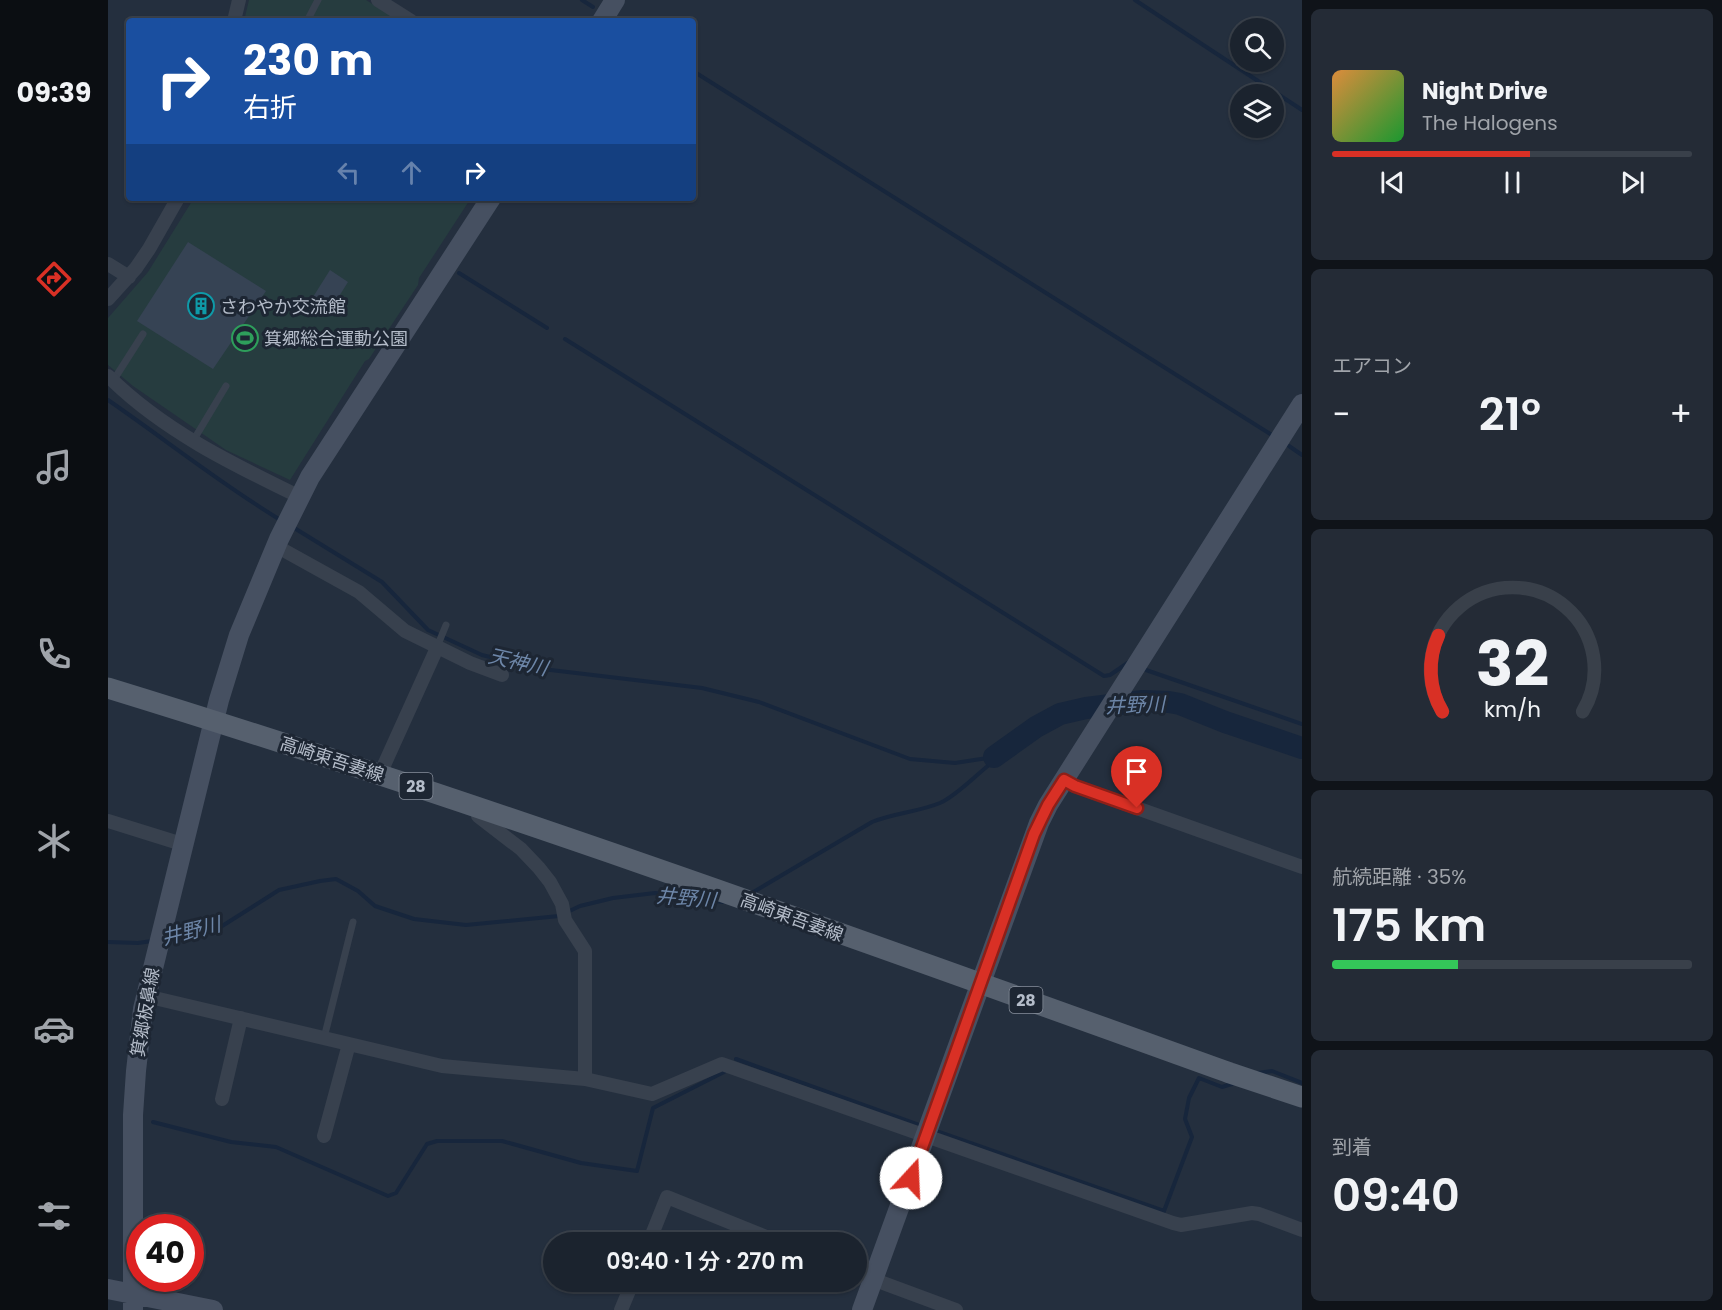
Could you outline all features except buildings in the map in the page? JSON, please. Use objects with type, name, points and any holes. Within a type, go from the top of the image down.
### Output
[{"type":"main road","name":"高崎東吾妻線","points":[[108,688],[478,807],[751,901],[1219,1070],[1302,1097]]},
{"type":"street","points":[[235,18],[239,0]]},
{"type":"street","points":[[378,0],[406,18]]},
{"type":"street","points":[[604,18],[615,0]]},
{"type":"street","points":[[108,299],[129,277],[149,249],[176,201]]},
{"type":"street","name":"箕郷板鼻線","points":[[133,1302],[134,1095],[139,1038],[146,996],[182,844],[214,721],[244,619],[297,502],[329,448],[489,201]]},
{"type":"street","points":[[108,264],[129,277]]},
{"type":"street","points":[[110,379],[139,403],[193,441],[297,502]]},
{"type":"street","points":[[867,1271],[926,1137],[1034,834],[1048,805],[1302,404]]},
{"type":"street","points":[[278,543],[359,592],[405,631],[439,643],[470,663],[502,675]]},
{"type":"street","points":[[380,774],[439,643]]},
{"type":"street","points":[[1064,780],[1075,786],[1302,867]]},
{"type":"street","points":[[478,807],[477,816],[531,858],[550,882],[562,904],[565,920],[585,951],[585,1079]]},
{"type":"street","points":[[108,821],[182,844]]},
{"type":"street","points":[[146,996],[442,1066],[585,1079],[652,1094],[722,1064],[1173,1223],[1181,1225],[1252,1214],[1302,1230]]},
{"type":"street","points":[[222,1099],[242,1018]]},
{"type":"street","points":[[324,1136],[350,1044]]},
{"type":"street","points":[[653,1232],[668,1197],[754,1232]]},
{"type":"street","points":[[867,1277],[956,1310]]},
{"type":"street","points":[[108,1289],[133,1302],[213,1310]]},
{"type":"street","points":[[621,1310],[628,1292]]},
{"type":"street","points":[[862,1310],[864,1292]]},
{"type":"lane","points":[[309,18],[318,0]]},
{"type":"lane","points":[[110,379],[143,334]]},
{"type":"lane","points":[[193,441],[226,386]]},
{"type":"lane","points":[[439,643],[446,625]]},
{"type":"lane","points":[[324,1038],[353,922]]},
{"type":"green space","points":[[249,0],[366,0],[395,18],[245,18]]},
{"type":"green space","name":"箕郷総合運動公園","points":[[192,201],[469,201],[419,278],[418,285],[369,359],[365,361],[290,480],[226,450],[133,386],[108,365],[108,318],[148,272]]},
{"type":"waterway","points":[[582,0],[593,7]]},
{"type":"waterway","points":[[1135,0],[1302,110]]},
{"type":"waterway","points":[[696,73],[1272,435]]},
{"type":"waterway","points":[[459,273],[547,328]]},
{"type":"waterway","points":[[565,339],[1104,676],[1110,675],[1129,662]]},
{"type":"waterway","name":"天神川","points":[[108,400],[215,477],[282,521]]},
{"type":"waterway","points":[[1289,446],[1302,455]]},
{"type":"waterway","name":"天神川","points":[[291,526],[382,582],[428,630],[482,655],[534,668],[702,688],[759,702],[910,759],[955,763],[994,757]]},
{"type":"waterway","points":[[1146,670],[1302,724]]},
{"type":"waterway","name":"井野川","points":[[994,757],[1036,727],[1060,714],[1086,708],[1143,701],[1180,704],[1302,748]]},
{"type":"waterway","name":"井野川","points":[[750,894],[872,822],[946,800],[989,765],[993,757]]},
{"type":"waterway","name":"井野川","points":[[168,939],[219,928],[279,890],[336,879],[358,891],[375,906],[414,919],[466,925],[559,916],[580,906],[613,898],[655,893],[723,902]]},
{"type":"waterway","name":"井野川","points":[[108,942],[152,941]]},
{"type":"waterway","points":[[736,1059],[919,1125]]},
{"type":"waterway","points":[[1258,1073],[1272,1071],[1302,1083]]},
{"type":"waterway","points":[[153,1122],[231,1142],[276,1147],[388,1196],[396,1193],[427,1144],[437,1141],[502,1141],[581,1163],[637,1171],[653,1108],[724,1072]]},
{"type":"waterway","points":[[939,1132],[1164,1211],[1192,1137],[1185,1119],[1189,1098],[1199,1078],[1222,1087],[1235,1083]]},
{"type":"place","name":"さわやか交流館","points":[[201,306]]},
{"type":"place","name":"箕郷総合運動公園","points":[[245,338]]},
{"type":"route","points":[[911,1178],[1014,885],[1048,805],[1064,780],[1137,808]]}]
